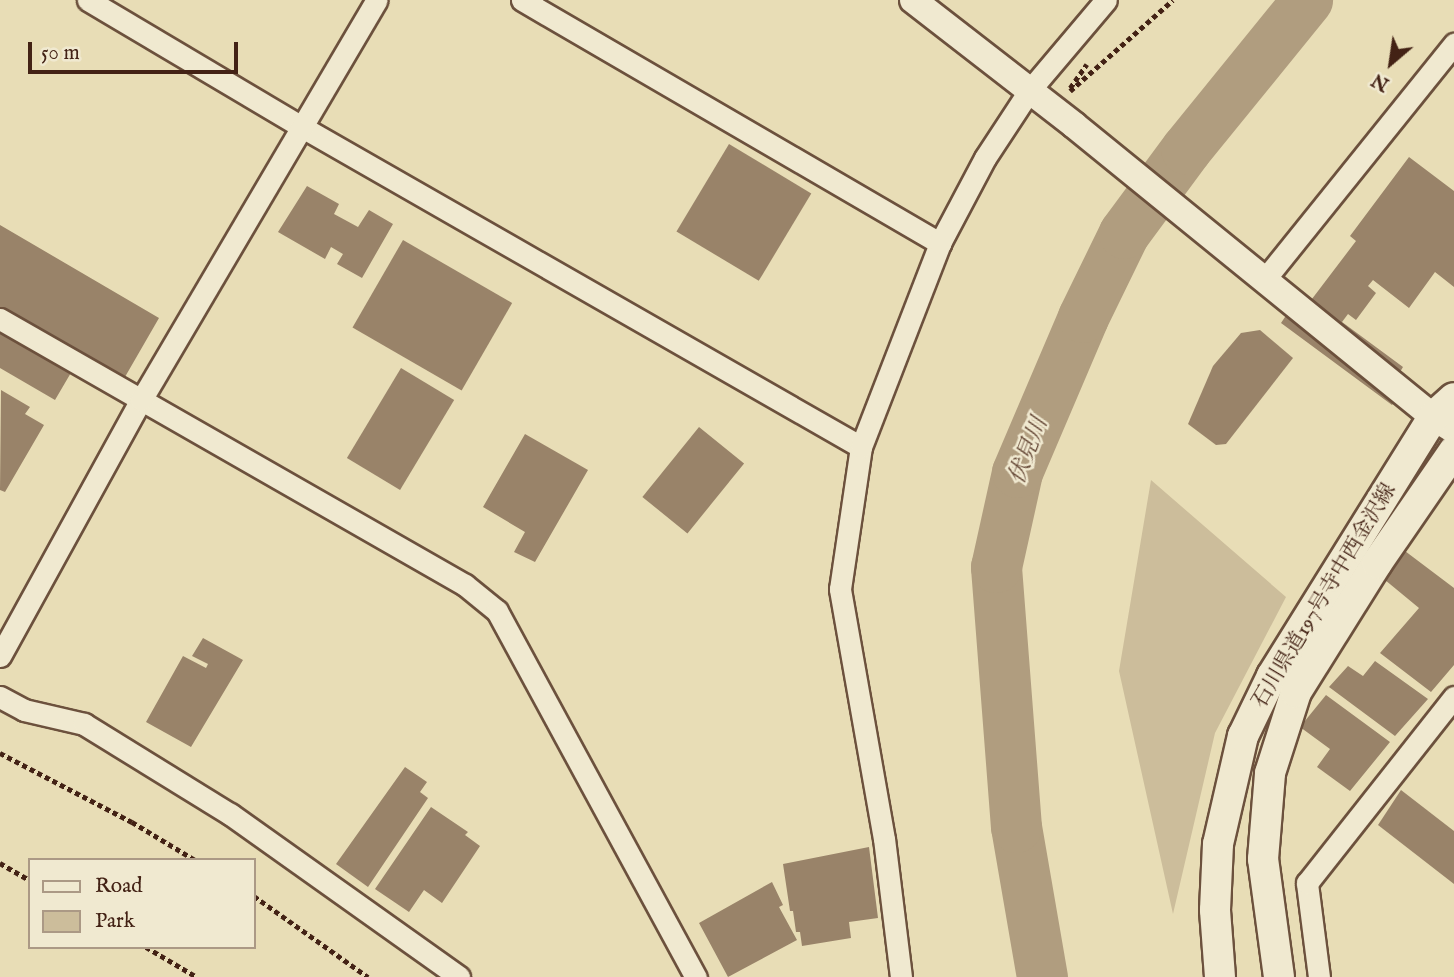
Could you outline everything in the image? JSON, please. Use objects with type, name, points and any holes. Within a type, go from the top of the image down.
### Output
[{"type":"main road","name":"石川県道197号寺中西金沢線","points":[[1220,977],[1214,910],[1218,844],[1243,736],[1272,676],[1447,415]]},
{"type":"main road","name":"石川県道197号寺中西金沢線","points":[[1279,977],[1263,859],[1270,773],[1296,692],[1377,563],[1454,451]]},
{"type":"street","points":[[89,0],[302,127],[861,447]]},
{"type":"street","points":[[0,656],[141,400],[377,0]]},
{"type":"street","points":[[522,0],[940,243]]},
{"type":"street","points":[[913,0],[1074,125],[1254,271],[1447,415]]},
{"type":"street","points":[[901,977],[884,839],[839,589],[861,447],[940,243],[985,158],[1029,90],[1106,0]]},
{"type":"street","points":[[1254,271],[1454,44]]},
{"type":"street","points":[[0,319],[465,584],[497,611],[696,977]]},
{"type":"street","points":[[0,697],[24,710],[83,724],[95,731],[230,814],[459,977]]},
{"type":"street","points":[[1319,977],[1307,883],[1450,710]]},
{"type":"path","points":[[1093,57],[1063,97],[1173,0]]},
{"type":"path","points":[[0,753],[132,822],[192,858]]},
{"type":"path","points":[[0,863],[28,879]]},
{"type":"path","points":[[256,897],[368,977]]},
{"type":"path","points":[[149,949],[197,977]]},
{"type":"green space","points":[[1151,480],[1286,597],[1215,733],[1173,914],[1119,671]]},
{"type":"building","points":[[729,144],[811,193],[759,281],[676,231]]},
{"type":"building","points":[[1409,157],[1454,191],[1454,287],[1435,272],[1409,308],[1373,280],[1368,286],[1376,293],[1356,320],[1348,314],[1342,322],[1403,367],[1400,372],[1410,381],[1392,405],[1281,323],[1287,314],[1296,320],[1356,241],[1350,236]]},
{"type":"building","points":[[307,186],[339,204],[334,214],[358,227],[369,210],[393,224],[362,278],[337,264],[343,254],[331,247],[325,259],[278,232]]},
{"type":"building","points":[[0,225],[159,318],[114,396],[72,371],[55,400],[0,368]]},
{"type":"building","points":[[403,240],[512,303],[462,390],[352,327]]},
{"type":"building","points":[[1260,330],[1293,358],[1226,444],[1216,445],[1188,424],[1213,366],[1241,333]]},
{"type":"building","points":[[401,368],[454,400],[400,490],[347,458]]},
{"type":"building","points":[[1,390],[30,407],[25,414],[44,425],[5,492],[0,490]]},
{"type":"building","points":[[699,427],[744,464],[687,533],[642,497]]},
{"type":"building","points":[[525,434],[588,470],[535,562],[514,552],[525,532],[483,507]]},
{"type":"building","points":[[1401,548],[1454,588],[1454,665],[1431,692],[1380,653],[1419,608],[1379,575]]},
{"type":"building","points":[[203,638],[243,660],[191,747],[146,722],[183,656],[206,668],[208,664],[192,656]]},
{"type":"building","points":[[1375,661],[1428,699],[1395,736],[1329,687],[1348,666],[1363,676]]},
{"type":"building","points":[[1326,695],[1390,742],[1350,791],[1317,767],[1330,749],[1300,727]]},
{"type":"building","points":[[405,767],[427,782],[420,792],[428,798],[368,887],[336,864]]},
{"type":"building","points":[[1401,790],[1454,831],[1454,884],[1378,825]]},
{"type":"building","points":[[431,807],[468,832],[465,835],[480,846],[442,903],[424,890],[409,912],[375,889]]},
{"type":"building","points":[[869,847],[878,918],[849,922],[851,938],[802,946],[800,932],[796,932],[793,911],[790,911],[783,864]]},
{"type":"building","points":[[772,882],[783,905],[779,907],[797,940],[728,977],[699,923]]},
{"type":"waterway","name":"伏見川","points":[[1042,977],[1016,827],[996,567],[1017,472],[1083,317],[1124,233],[1186,149],[1307,0]]}]
